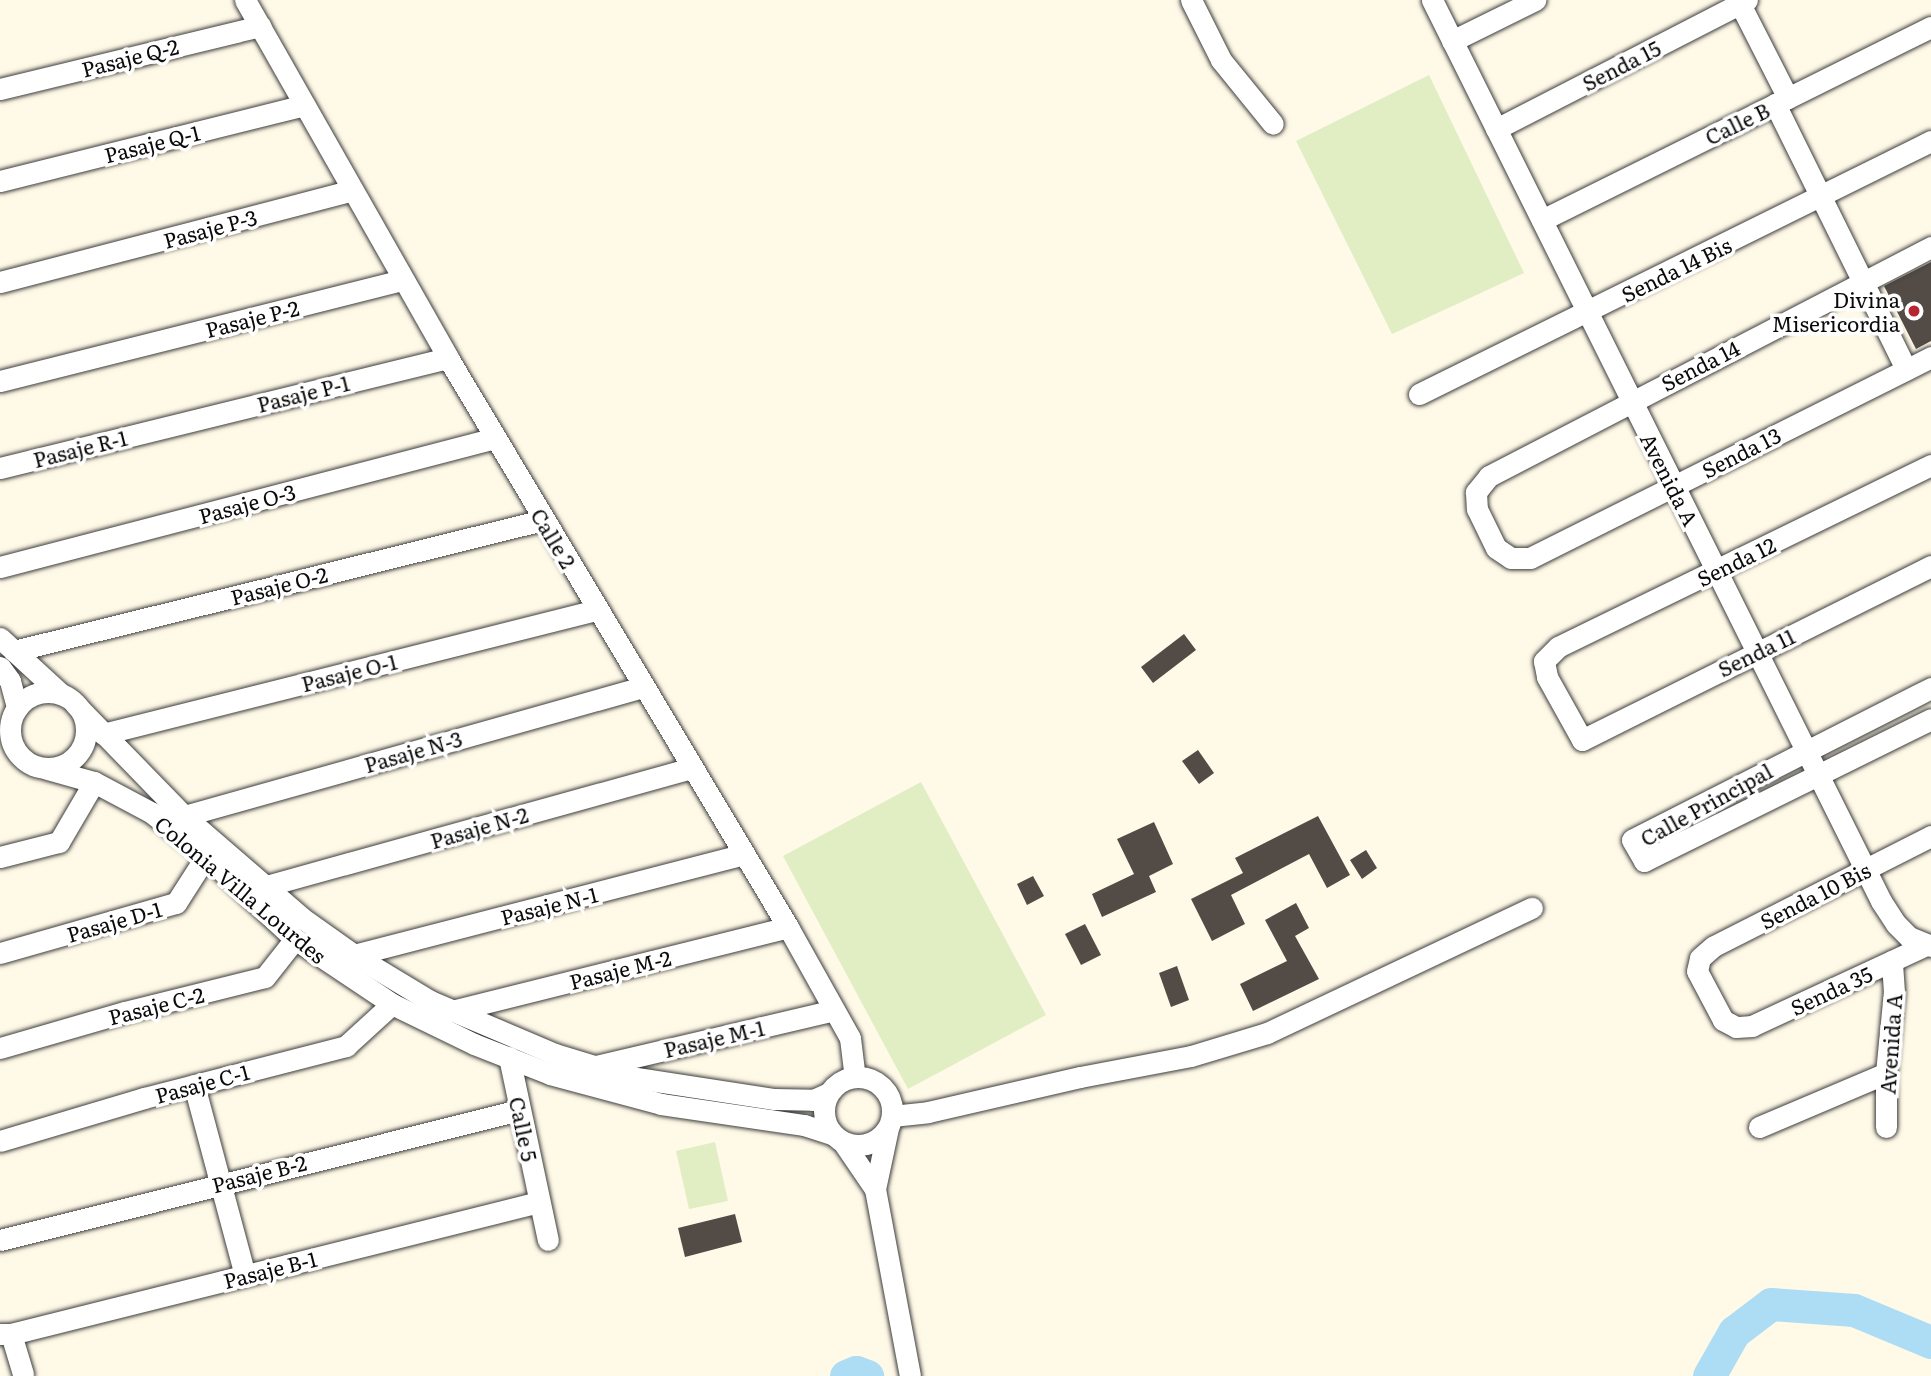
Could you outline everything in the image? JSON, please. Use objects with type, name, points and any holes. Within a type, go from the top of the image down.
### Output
[{"type":"street","name":"Calle 2","points":[[245,0],[402,280],[596,610],[788,927],[850,1038],[855,1077]]},
{"type":"street","points":[[1191,0],[1221,60],[1273,124]]},
{"type":"street","name":"Avenida A","points":[[1432,0],[1755,653],[1866,870],[1896,924],[1927,946]]},
{"type":"street","points":[[1452,41],[1535,0]]},
{"type":"street","points":[[1742,1],[1822,197],[1861,283],[1923,364]]},
{"type":"street","name":"Senda 15","points":[[1496,129],[1742,1]]},
{"type":"street","name":"Pasaje Q-2","points":[[0,89],[261,26]]},
{"type":"street","name":"Calle B","points":[[1542,220],[1931,27]]},
{"type":"street","name":"Pasaje Q-1","points":[[0,181],[305,104]]},
{"type":"street","name":"Senda 14 Bis","points":[[1419,394],[1931,141]]},
{"type":"street","name":"Pasaje P-3","points":[[0,282],[352,190]]},
{"type":"street","name":"Senda 14","points":[[1511,558],[1496,548],[1477,509],[1476,492],[1489,477],[1630,401],[1931,247]]},
{"type":"street","name":"Pasaje P-2","points":[[0,381],[402,280]]},
{"type":"street","name":"Pasaje P-1","points":[[159,428],[448,358]]},
{"type":"street","name":"Senda 13","points":[[1511,558],[1530,558],[1923,364]]},
{"type":"street","name":"Pasaje R-1","points":[[0,468],[159,428]]},
{"type":"street","name":"Pasaje O-3","points":[[0,567],[495,438]]},
{"type":"street","name":"Senda 12","points":[[1582,740],[1547,677],[1544,661],[1558,647],[1931,465]]},
{"type":"street","name":"Pasaje O-2","points":[[5,652],[543,520]]},
{"type":"street","name":"Senda 11","points":[[1582,740],[1931,566]]},
{"type":"street","name":"Pasaje O-1","points":[[103,734],[596,610]]},
{"type":"street","points":[[5,652],[10,681],[9,721],[13,746],[37,765]]},
{"type":"street","name":"Colonia Villa Lourdes","points":[[5,652],[68,699],[184,816],[302,918],[354,955],[452,1011],[545,1050],[662,1083],[723,1093],[813,1100],[829,1093]]},
{"type":"street","name":"Pasaje N-3","points":[[184,816],[642,687]]},
{"type":"street","name":"Calle Principal","points":[[1931,688],[1632,840],[1644,861],[1931,719]]},
{"type":"street","points":[[0,762],[37,765],[69,762],[85,740],[82,715],[68,699],[41,693],[31,696],[9,721]]},
{"type":"street","name":"Colonia Villa Lourdes","points":[[37,765],[94,782],[152,813],[206,856],[295,939],[392,1004],[550,1074],[661,1104],[804,1125],[837,1138]]},
{"type":"street","name":"Pasaje N-2","points":[[266,886],[692,768]]},
{"type":"street","points":[[0,858],[59,842],[94,782]]},
{"type":"street","name":"Senda 10 Bis","points":[[1736,1027],[1723,1020],[1697,971],[1700,958],[1714,946],[1931,836]]},
{"type":"street","name":"Pasaje N-1","points":[[354,955],[744,854]]},
{"type":"street","name":"Pasaje D-1","points":[[0,953],[176,903],[206,856]]},
{"type":"street","points":[[837,1138],[855,1146],[868,1144],[890,1122],[1080,1077],[1191,1056],[1268,1033],[1532,908]]},
{"type":"street","name":"Pasaje M-2","points":[[452,1011],[788,927]]},
{"type":"street","name":"Pasaje C-2","points":[[0,1048],[125,1012],[265,977],[295,939]]},
{"type":"street","name":"Senda 35","points":[[1736,1027],[1752,1026],[1927,946]]},
{"type":"street","name":"Avenida A","points":[[1886,1127],[1886,1073],[1894,992],[1892,961]]},
{"type":"street","name":"Pasaje C-1","points":[[0,1141],[194,1085],[346,1046],[392,1004]]},
{"type":"street","name":"Pasaje M-1","points":[[594,1066],[834,1010]]},
{"type":"street","name":"Calle 5","points":[[509,1057],[548,1240]]},
{"type":"street","points":[[1759,1127],[1886,1073]]},
{"type":"street","points":[[875,1189],[837,1138],[824,1114],[829,1093],[836,1085],[855,1077],[878,1084],[891,1104],[890,1122],[875,1189],[910,1376]]},
{"type":"street","points":[[194,1085],[245,1275]]},
{"type":"street","name":"Pasaje B-2","points":[[0,1240],[220,1182],[519,1110]]},
{"type":"street","name":"Pasaje B-1","points":[[6,1334],[539,1202]]},
{"type":"street","points":[[6,1334],[23,1374]]},
{"type":"green space","points":[[1429,75],[1524,273],[1392,334],[1296,141]]},
{"type":"green space","points":[[921,782],[1046,1015],[908,1089],[783,856]]},
{"type":"green space","points":[[715,1142],[728,1201],[689,1209],[676,1151]]},
{"type":"building","name":"Divina Misericordia","points":[[1931,262],[1931,341],[1916,349],[1884,286]]},
{"type":"building","points":[[1184,634],[1196,650],[1153,683],[1141,667]]},
{"type":"building","points":[[1198,750],[1214,773],[1199,784],[1182,761]]},
{"type":"building","points":[[1318,816],[1350,875],[1327,888],[1309,854],[1231,895],[1245,924],[1212,941],[1191,899],[1243,873],[1235,858]]},
{"type":"building","points":[[1154,822],[1173,864],[1149,876],[1156,892],[1102,917],[1092,894],[1134,874],[1117,839]]},
{"type":"building","points":[[1366,850],[1377,868],[1362,879],[1350,860]]},
{"type":"building","points":[[1033,876],[1044,896],[1027,905],[1017,884]]},
{"type":"building","points":[[1296,903],[1309,928],[1295,936],[1319,979],[1253,1011],[1240,984],[1287,961],[1265,920]]},
{"type":"building","points":[[1085,924],[1101,955],[1081,965],[1065,934]]},
{"type":"building","points":[[1177,966],[1189,1000],[1171,1007],[1159,973]]},
{"type":"building","points":[[735,1214],[742,1242],[685,1257],[678,1228]]},
{"type":"waterway","points":[[1709,1376],[1734,1332],[1771,1304],[1854,1310],[1931,1342]]},
{"type":"waterway","points":[[846,1376],[856,1372],[867,1376]]},
{"type":"place","name":"Divina Misericordia","points":[[1914,311]]}]
